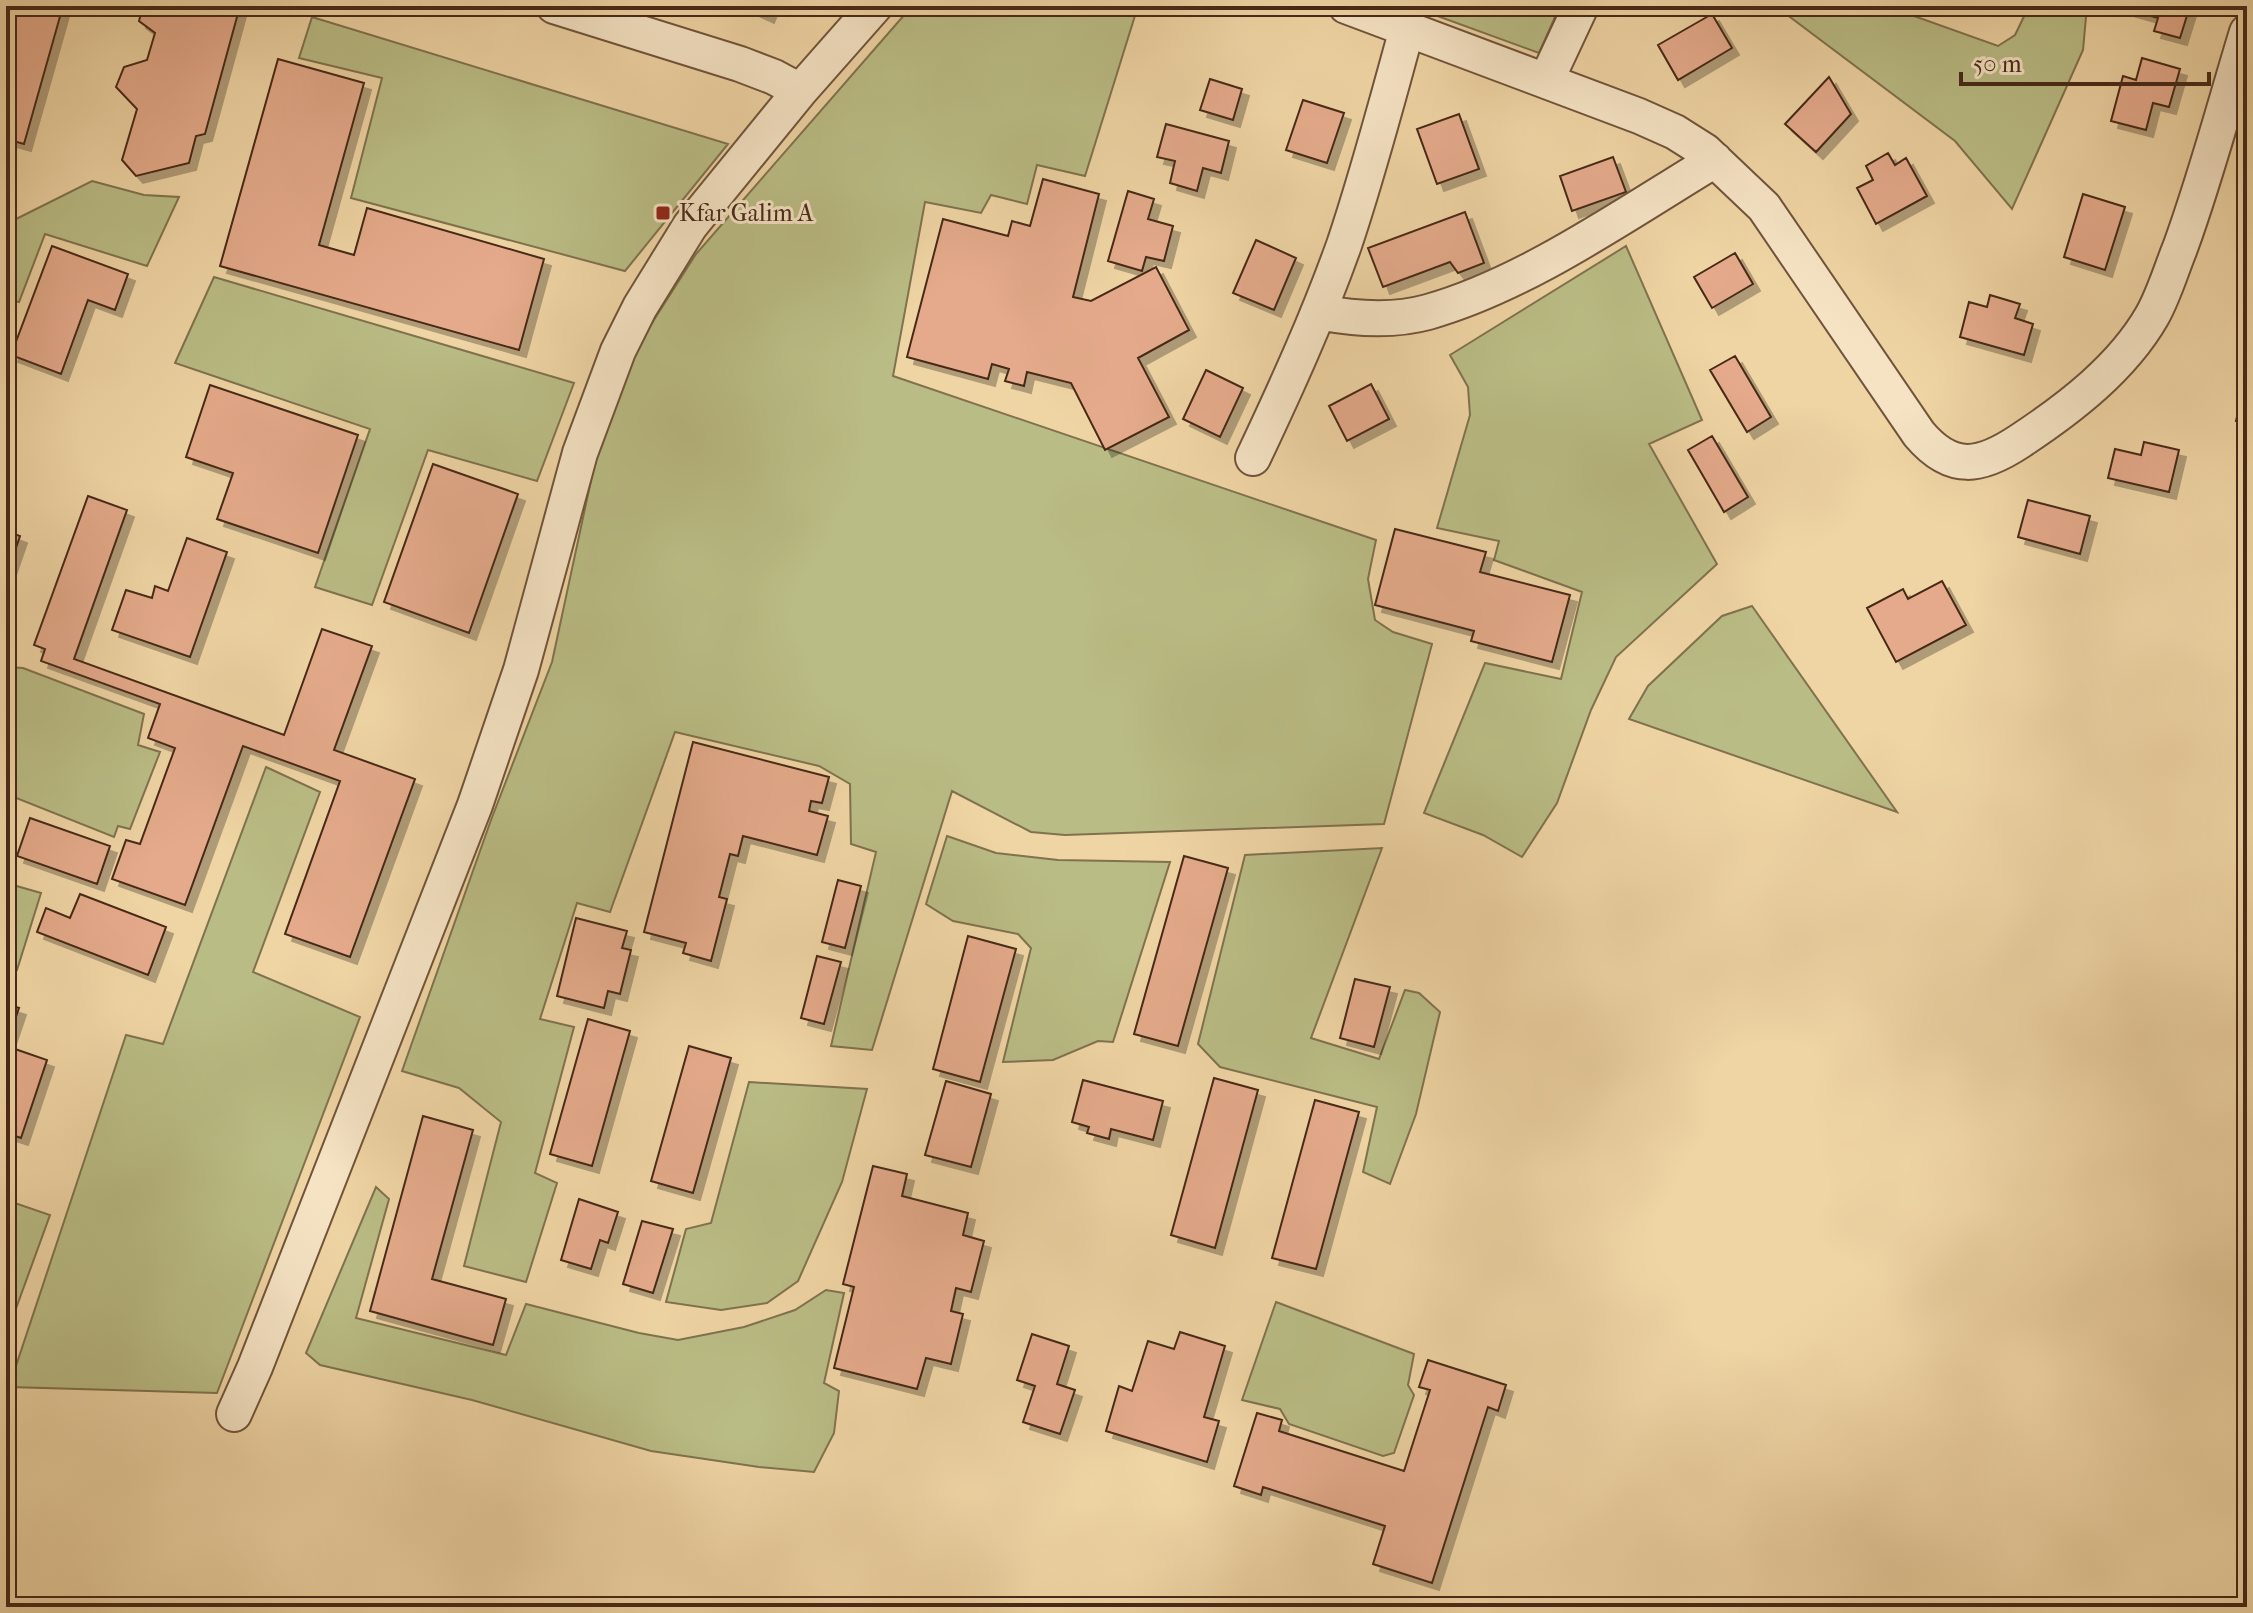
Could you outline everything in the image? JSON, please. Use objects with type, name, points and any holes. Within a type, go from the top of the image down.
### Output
[{"type":"street","points":[[554,6],[740,64],[800,91]]},
{"type":"street","points":[[234,1414],[475,805],[521,670],[580,453],[618,351],[647,294],[690,226],[800,91],[875,6]]},
{"type":"street","points":[[1346,6],[1675,132],[1715,160],[1764,207],[1930,448],[1955,462],[1977,462],[2016,444],[2053,419],[2090,389],[2152,316],[2193,212],[2247,32]]},
{"type":"street","points":[[1546,81],[1581,6]]},
{"type":"street","points":[[1253,458],[1319,312],[1367,172],[1407,29]]},
{"type":"street","points":[[1319,312],[1358,319],[1393,317],[1427,312],[1477,293],[1554,257],[1715,160]]},
{"type":"green space","points":[[912,6],[1138,6],[1085,176],[1037,165],[1027,204],[991,195],[981,213],[925,202],[893,376],[1376,540],[1368,579],[1375,620],[1393,632],[1432,644],[1384,824],[1065,835],[1031,832],[952,791],[872,1050],[831,1046],[876,852],[851,844],[850,784],[819,766],[675,732],[610,912],[577,903],[540,1019],[574,1027],[535,1173],[557,1183],[526,1282],[464,1266],[501,1122],[459,1088],[402,1071],[491,820],[552,662],[604,420],[636,348],[696,254]]},
{"type":"green space","points":[[1410,6],[1560,6],[1539,53]]},
{"type":"green space","points":[[1779,6],[1886,6],[1998,46],[2015,35],[2029,6],[2087,6],[2083,50],[2012,209],[1955,141]]},
{"type":"green space","points":[[312,17],[728,144],[625,271],[351,198],[382,78],[299,58]]},
{"type":"green space","points":[[92,181],[144,195],[179,197],[147,266],[45,234],[19,302],[6,299],[6,243],[14,220]]},
{"type":"green space","points":[[1626,246],[1702,420],[1649,444],[1717,564],[1616,657],[1591,710],[1557,803],[1522,857],[1483,835],[1424,813],[1485,663],[1561,679],[1582,592],[1494,560],[1499,541],[1437,528],[1470,415],[1468,387],[1450,355]]},
{"type":"green space","points":[[214,277],[574,383],[537,481],[428,450],[372,605],[315,587],[370,429],[175,363]]},
{"type":"green space","points":[[1752,606],[1897,812],[1629,719],[1648,686],[1722,616]]},
{"type":"green space","points":[[6,667],[23,668],[144,714],[138,745],[160,752],[130,829],[118,826],[114,837],[14,797],[6,818]]},
{"type":"green space","points":[[266,767],[320,792],[253,972],[360,1017],[217,1393],[9,1387],[126,1035],[163,1044]]},
{"type":"green space","points":[[947,836],[996,853],[1058,860],[1170,862],[1113,1042],[1098,1041],[1053,1060],[1003,1062],[1031,948],[1018,934],[953,921],[926,904]]},
{"type":"green space","points":[[1382,848],[1311,1038],[1379,1059],[1405,990],[1419,993],[1440,1012],[1416,1114],[1390,1184],[1363,1172],[1377,1107],[1220,1067],[1198,1044],[1245,855]]},
{"type":"green space","points":[[6,883],[41,893],[17,970],[6,967]]},
{"type":"green space","points":[[749,1082],[867,1089],[842,1182],[798,1281],[767,1303],[721,1310],[666,1302],[686,1229],[711,1223]]},
{"type":"green space","points":[[376,1187],[389,1199],[356,1318],[506,1355],[526,1304],[678,1340],[744,1327],[795,1310],[826,1290],[844,1293],[824,1383],[839,1391],[834,1433],[814,1472],[651,1451],[472,1400],[320,1365],[306,1353]]},
{"type":"green space","points":[[6,1200],[50,1215],[6,1336]]},
{"type":"green space","points":[[1276,1302],[1414,1354],[1408,1385],[1414,1395],[1394,1453],[1383,1456],[1289,1424],[1280,1409],[1242,1400]]},
{"type":"building","points":[[6,6],[63,6],[24,144],[6,139]]},
{"type":"building","points":[[143,6],[240,6],[205,134],[196,136],[189,163],[136,176],[122,160],[137,109],[116,87],[124,67],[147,60],[155,33],[139,21]]},
{"type":"building","points":[[746,6],[771,6],[767,16]]},
{"type":"building","points":[[2116,6],[2190,6],[2180,38],[2154,31],[2158,18]]},
{"type":"building","points":[[1712,14],[1732,48],[1678,80],[1658,45]]},
{"type":"building","points":[[2142,58],[2180,69],[2169,107],[2153,103],[2146,130],[2111,121],[2123,76],[2136,80]]},
{"type":"building","points":[[278,59],[364,83],[319,245],[354,255],[367,208],[544,259],[519,350],[220,266]]},
{"type":"building","points":[[1829,77],[1851,114],[1816,152],[1785,124]]},
{"type":"building","points":[[1210,79],[1242,89],[1233,120],[1200,110]]},
{"type":"building","points":[[1303,100],[1344,113],[1327,163],[1286,150]]},
{"type":"building","points":[[1459,114],[1479,169],[1437,184],[1417,129]]},
{"type":"building","points":[[1166,124],[1229,141],[1221,173],[1203,168],[1197,191],[1170,183],[1175,161],[1157,157]]},
{"type":"building","points":[[1888,153],[1895,165],[1906,158],[1927,196],[1876,224],[1857,188],[1873,180],[1866,166]]},
{"type":"building","points":[[1613,157],[1626,192],[1572,211],[1560,176]]},
{"type":"building","points":[[1043,179],[1099,194],[1073,297],[1091,301],[1156,267],[1189,330],[1138,358],[1169,417],[1105,450],[1071,383],[1027,372],[1024,386],[1005,381],[1009,369],[992,364],[988,379],[907,357],[943,219],[1008,236],[1012,221],[1030,226]]},
{"type":"building","points":[[1128,191],[1154,199],[1148,219],[1173,226],[1164,261],[1146,257],[1142,271],[1108,261]]},
{"type":"building","points":[[2083,194],[2125,207],[2105,270],[2064,257]]},
{"type":"building","points":[[1465,212],[1484,263],[1458,273],[1450,262],[1383,287],[1368,248]]},
{"type":"building","points":[[1256,240],[1296,258],[1274,310],[1233,293]]},
{"type":"building","points":[[52,246],[128,274],[115,310],[88,300],[61,374],[11,355]]},
{"type":"building","points":[[1735,253],[1753,284],[1712,308],[1694,277]]},
{"type":"building","points":[[1990,295],[2020,304],[2015,318],[2033,324],[2024,355],[1960,337],[1969,302],[1987,307]]},
{"type":"building","points":[[1735,356],[1771,417],[1747,432],[1710,370]]},
{"type":"building","points":[[1206,370],[1243,388],[1220,437],[1183,419]]},
{"type":"building","points":[[2247,375],[2247,424],[2236,421]]},
{"type":"building","points":[[1371,384],[1389,419],[1347,441],[1329,406]]},
{"type":"building","points":[[210,385],[358,435],[318,553],[217,519],[233,473],[186,457]]},
{"type":"building","points":[[1712,436],[1748,497],[1724,512],[1688,450]]},
{"type":"building","points":[[2144,442],[2179,450],[2169,492],[2108,478],[2115,449],[2141,455]]},
{"type":"building","points":[[433,464],[518,494],[469,633],[384,602]]},
{"type":"building","points":[[88,496],[127,510],[74,659],[284,735],[322,629],[372,646],[334,750],[415,779],[350,957],[285,934],[340,781],[243,746],[185,905],[112,879],[126,840],[140,844],[175,748],[148,738],[160,704],[41,661],[45,649],[34,645]]},
{"type":"building","points":[[2028,500],[2090,516],[2080,554],[2018,537]]},
{"type":"building","points":[[1395,529],[1486,552],[1480,572],[1570,595],[1552,662],[1471,641],[1474,631],[1375,605]]},
{"type":"building","points":[[6,531],[20,536],[6,577]]},
{"type":"building","points":[[187,538],[227,552],[190,657],[112,630],[126,590],[152,598],[155,586],[168,591]]},
{"type":"building","points":[[1942,581],[1966,625],[1896,662],[1867,608],[1903,589],[1908,599]]},
{"type":"building","points":[[693,742],[829,777],[822,803],[811,801],[809,811],[828,816],[817,855],[743,836],[738,856],[730,854],[719,897],[727,899],[711,961],[683,953],[686,943],[644,932]]},
{"type":"building","points":[[30,818],[110,846],[97,884],[17,856]]},
{"type":"building","points":[[1184,856],[1228,868],[1178,1046],[1134,1034]]},
{"type":"building","points":[[838,880],[861,886],[845,948],[822,942]]},
{"type":"building","points":[[80,894],[166,927],[148,975],[37,932],[46,908],[70,918]]},
{"type":"building","points":[[576,918],[627,931],[622,948],[631,950],[620,994],[608,991],[604,1008],[557,996]]},
{"type":"building","points":[[968,936],[1016,949],[980,1082],[933,1069]]},
{"type":"building","points":[[817,956],[841,962],[824,1024],[801,1018]]},
{"type":"building","points":[[1355,979],[1390,987],[1374,1047],[1340,1038]]},
{"type":"building","points":[[6,1004],[19,1008],[6,1046]]},
{"type":"building","points":[[588,1019],[630,1031],[592,1166],[550,1154]]},
{"type":"building","points":[[689,1046],[731,1058],[693,1193],[651,1181]]},
{"type":"building","points":[[15,1049],[47,1060],[21,1138],[6,1133],[6,1062],[10,1064]]},
{"type":"building","points":[[1214,1078],[1258,1090],[1215,1248],[1171,1235]]},
{"type":"building","points":[[1083,1080],[1163,1101],[1153,1140],[1111,1129],[1109,1139],[1087,1133],[1089,1127],[1072,1122]]},
{"type":"building","points":[[946,1081],[991,1094],[971,1167],[925,1155]]},
{"type":"building","points":[[1315,1100],[1359,1112],[1316,1269],[1272,1258]]},
{"type":"building","points":[[423,1116],[473,1130],[432,1279],[506,1299],[493,1345],[370,1311]]},
{"type":"building","points":[[873,1166],[907,1174],[902,1196],[968,1213],[963,1235],[984,1241],[971,1292],[956,1288],[951,1311],[963,1314],[951,1364],[926,1358],[917,1389],[834,1368],[854,1287],[843,1284]]},
{"type":"building","points":[[579,1199],[618,1212],[608,1243],[600,1240],[591,1269],[561,1260]]},
{"type":"building","points":[[642,1221],[673,1229],[653,1293],[623,1284]]},
{"type":"building","points":[[1180,1332],[1225,1346],[1204,1417],[1219,1421],[1207,1462],[1106,1431],[1119,1386],[1132,1391],[1148,1341],[1174,1349]]},
{"type":"building","points":[[1032,1334],[1069,1346],[1057,1384],[1075,1390],[1060,1434],[1023,1422],[1035,1386],[1017,1380]]},
{"type":"building","points":[[1428,1360],[1506,1385],[1498,1411],[1488,1407],[1432,1583],[1373,1564],[1385,1526],[1263,1487],[1261,1495],[1234,1486],[1257,1413],[1282,1420],[1279,1431],[1404,1471],[1430,1390],[1419,1387]]},
{"type":"place","name":"Kfar Galim A","points":[[663,213]]}]
